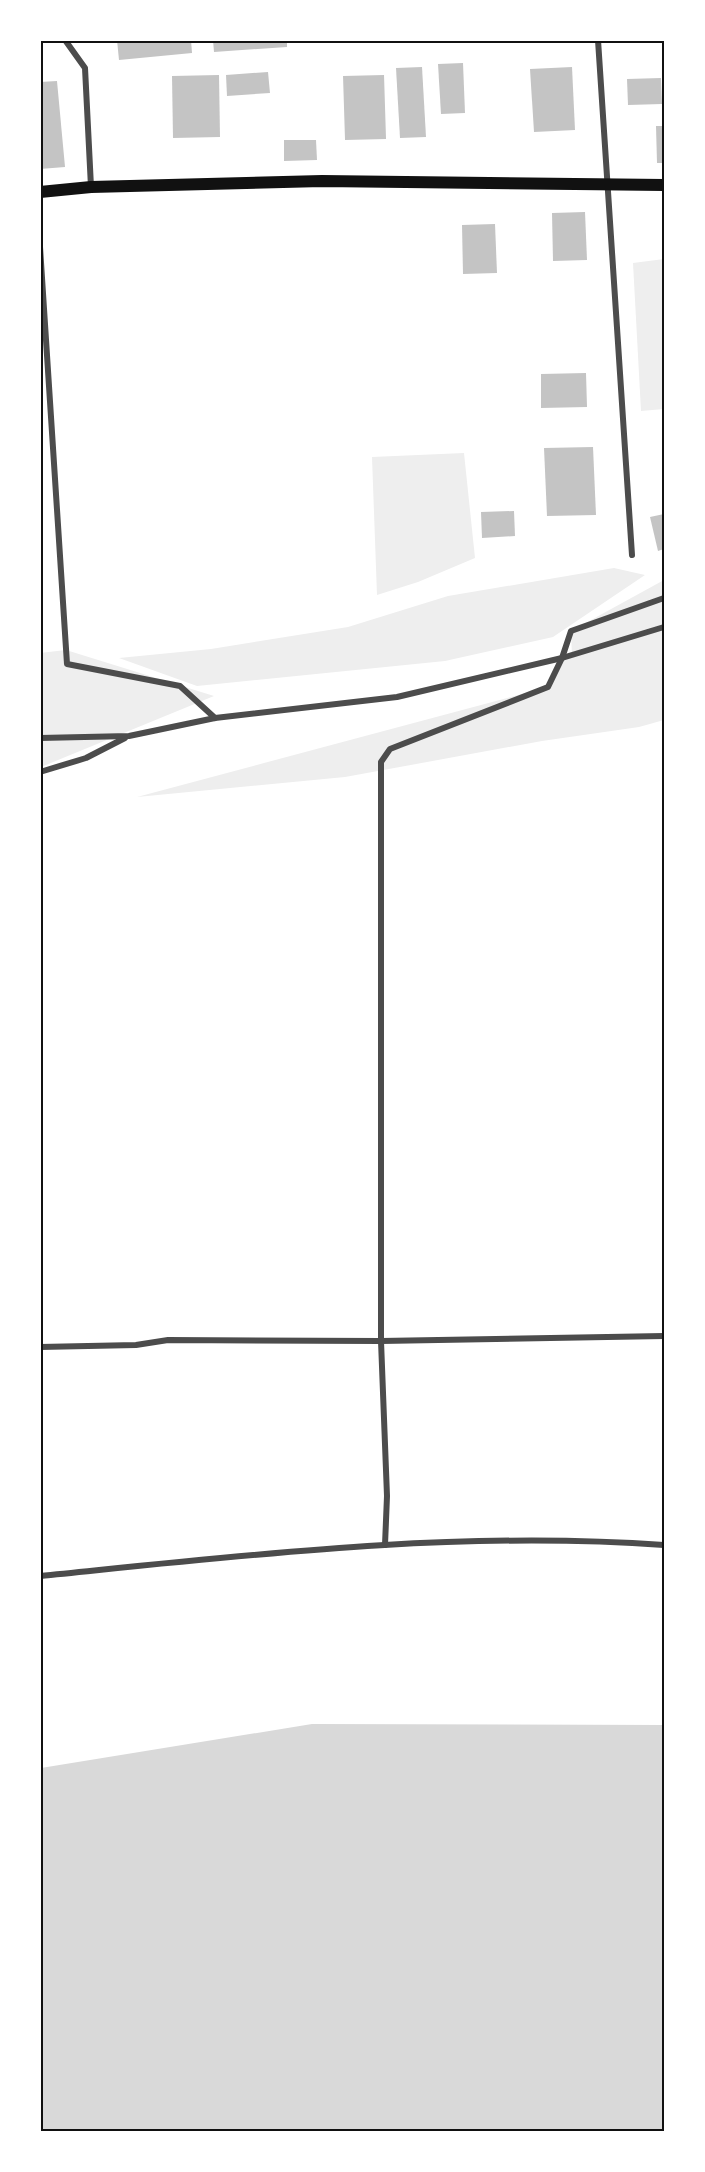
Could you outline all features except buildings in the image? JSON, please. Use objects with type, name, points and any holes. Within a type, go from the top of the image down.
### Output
[{"type":"main road","points":[[40,192],[91,187],[322,181],[664,185]]},
{"type":"street","points":[[65,40],[86,68],[91,187]]},
{"type":"street","points":[[598,40],[632,555]]},
{"type":"street","points":[[40,247],[67,664],[180,686],[215,718]]},
{"type":"street","points":[[385,1545],[387,1496],[381,1341],[381,762],[390,749],[548,687],[562,658],[571,631],[664,598]]},
{"type":"street","points":[[40,738],[129,736],[215,718],[397,698],[562,658],[664,627]]},
{"type":"street","points":[[40,771],[86,758],[129,736]]},
{"type":"street","points":[[40,1347],[136,1346],[168,1340],[381,1341],[664,1336]]},
{"type":"street","points":[[40,1576],[255,1554],[385,1545],[555,1539],[664,1545]]},
{"type":"shaded area","points":[[664,259],[664,409],[641,411],[633,263]]},
{"type":"shaded area","points":[[464,453],[475,558],[418,582],[377,595],[372,457]]},
{"type":"shaded area","points":[[614,568],[645,575],[553,637],[445,661],[197,686],[119,658],[211,649],[348,627],[448,596]]},
{"type":"shaded area","points":[[664,580],[664,720],[639,727],[542,741],[345,777],[137,797],[548,687],[562,658],[572,657],[571,631]]},
{"type":"shaded area","points":[[66,650],[214,696],[41,767],[40,653]]},
{"type":"shaded area","points":[[312,1724],[664,1725],[664,2131],[41,2131],[41,1768]]}]
